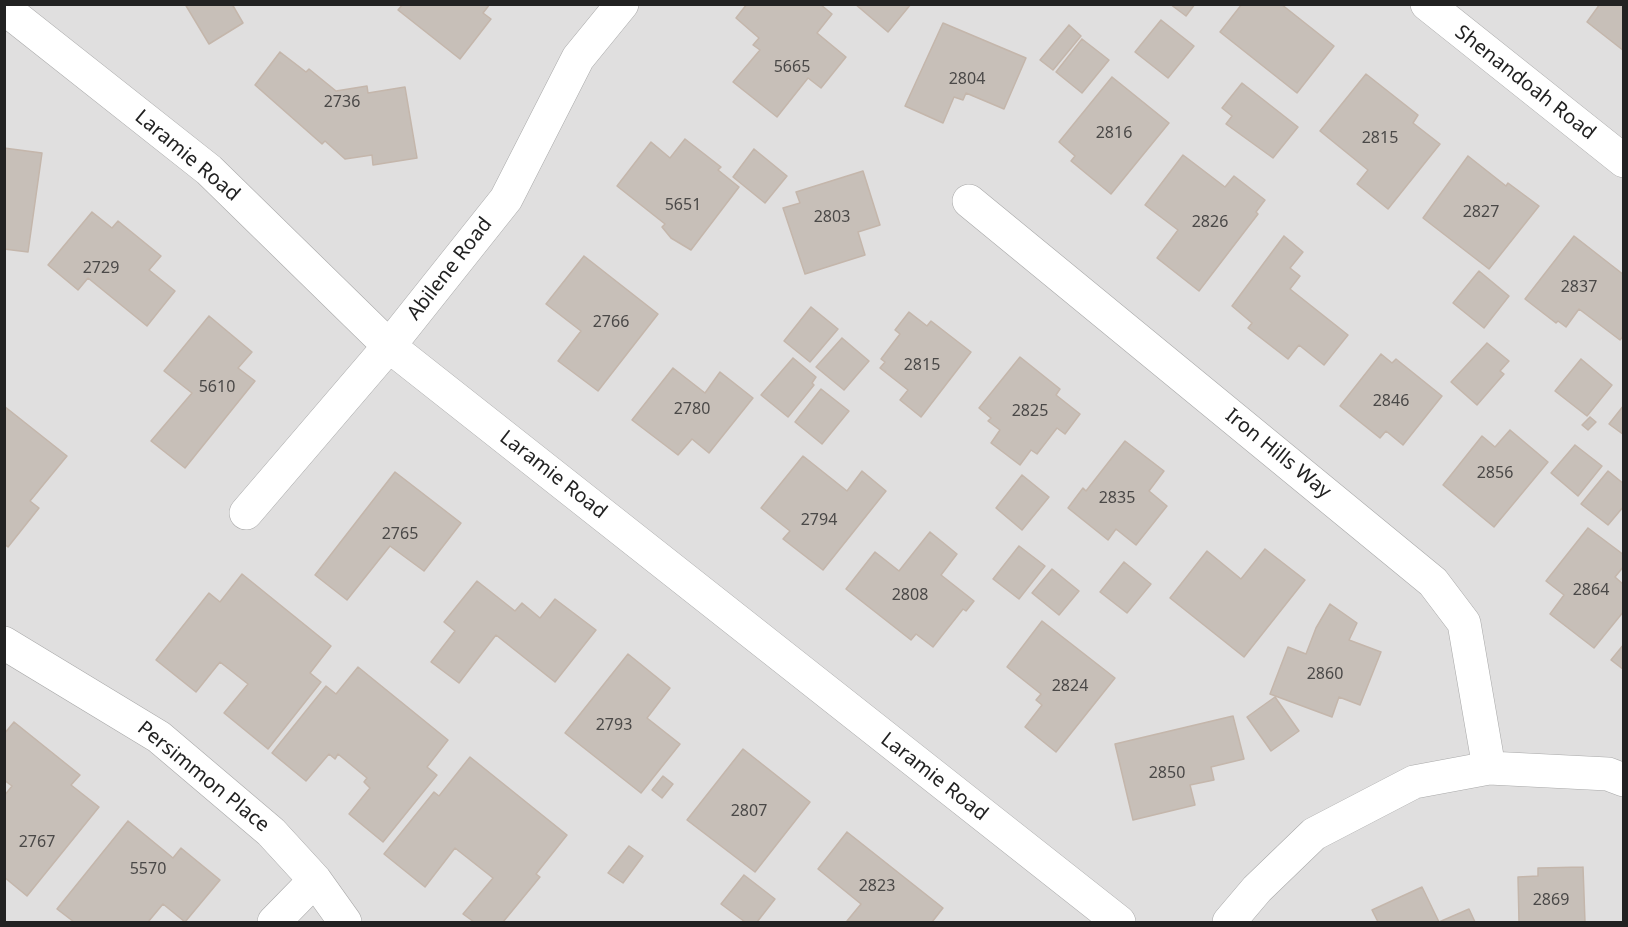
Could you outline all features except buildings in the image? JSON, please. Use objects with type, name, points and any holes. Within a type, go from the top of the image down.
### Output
[{"type":"street","name":"Abilene Road","points":[[246,513],[389,346],[506,199],[578,58],[622,4]]},
{"type":"street","name":"Shenandoah Road","points":[[1427,4],[1623,161]]},
{"type":"street","name":"Laramie Road","points":[[4,8],[209,170],[389,346],[1119,922]]},
{"type":"street","name":"Iron Hills Way","points":[[969,201],[1433,582],[1464,622],[1490,768]]},
{"type":"street","name":"Persimmon Place","points":[[4,643],[159,737],[271,832],[315,880],[345,922]]},
{"type":"street","points":[[1229,922],[1257,889],[1314,834],[1414,782],[1490,768],[1608,774],[1623,780]]},
{"type":"street","points":[[274,922],[315,880]]},
{"type":"shaded area","points":[[9,5],[1623,5],[1623,922],[5,922],[4,10]]}]
